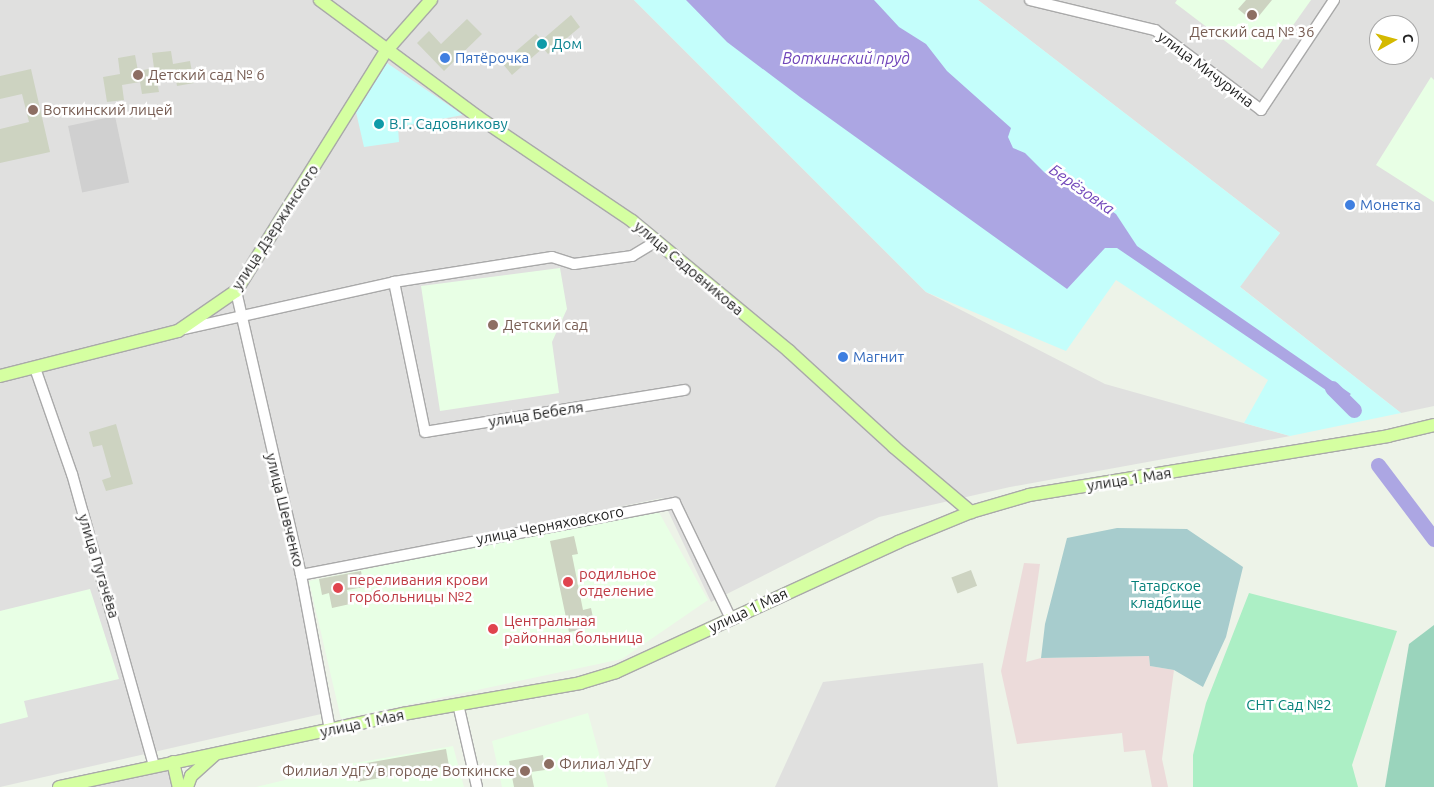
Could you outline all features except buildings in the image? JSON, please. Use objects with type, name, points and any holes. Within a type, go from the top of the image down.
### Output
[{"type":"main road","name":"улица Садовникова","points":[[320,0],[386,51],[657,241],[971,512]]},
{"type":"main road","name":"улица Дзержинского","points":[[0,376],[178,331],[236,291],[386,51],[431,0]]},
{"type":"main road","name":"улица 1 Мая","points":[[59,787],[458,704],[580,683],[616,672],[730,617],[971,512],[1037,493],[1434,425]]},
{"type":"main road","points":[[188,787],[200,766],[216,753]]},
{"type":"main road","points":[[173,762],[179,787]]},
{"type":"street","name":"улица Мичурина","points":[[1032,0],[1156,30],[1261,110],[1334,0]]},
{"type":"street","points":[[178,331],[394,282],[552,257],[574,264],[632,256],[657,241]]},
{"type":"street","name":"улица Бебеля","points":[[394,282],[425,432],[685,390]]},
{"type":"street","name":"улица Шевченко","points":[[236,291],[301,576],[330,730]]},
{"type":"street","name":"улица Пугачёва","points":[[35,368],[72,474],[154,766]]},
{"type":"street","name":"улица Черняховского","points":[[301,576],[675,503],[730,617]]},
{"type":"street","points":[[458,704],[478,787]]},
{"type":"shaded area","points":[[0,0],[634,0],[926,292],[1105,384],[1290,436],[1010,487],[879,517],[711,602],[662,498],[303,572],[330,712],[0,787]]},
{"type":"shaded area","points":[[634,0],[978,0],[1280,233],[1240,287],[1401,413],[1290,436],[1244,423],[1268,380],[1116,280],[1066,351],[926,292]]},
{"type":"shaded area","points":[[978,0],[1434,0],[1434,406],[1401,413],[1239,286],[1280,233]]},
{"type":"shaded area","points":[[1177,0],[1311,0],[1262,69],[1175,3]]},
{"type":"shaded area","points":[[387,63],[463,115],[398,127],[399,142],[364,147],[356,112]]},
{"type":"shaded area","points":[[1431,77],[1434,80],[1434,202],[1376,165]]},
{"type":"shaded area","points":[[115,116],[129,183],[82,192],[68,126]]},
{"type":"shaded area","name":"Детский сад","points":[[560,268],[567,309],[552,342],[559,393],[440,411],[421,286]]},
{"type":"shaded area","name":"Центральная районная больница","points":[[657,509],[708,600],[622,659],[341,719],[309,581]]},
{"type":"shaded area","points":[[1024,563],[1040,564],[1026,662],[1041,658],[1149,656],[1150,666],[1174,670],[1162,759],[1168,787],[1152,787],[1145,750],[1124,752],[1122,733],[1017,744],[1001,671]]},
{"type":"shaded area","points":[[90,589],[119,679],[24,701],[28,717],[0,724],[0,611]]},
{"type":"shaded area","points":[[1434,625],[1434,787],[1385,787],[1409,644]]},
{"type":"shaded area","points":[[983,663],[998,787],[775,787],[823,682]]},
{"type":"shaded area","name":"Филиал УдГУ","points":[[588,713],[608,787],[502,787],[492,741]]},
{"type":"shaded area","points":[[453,746],[464,787],[256,787],[355,763]]},
{"type":"shaded area","points":[[173,762],[180,787],[60,787]]},
{"type":"green space","name":"Татарское кладбище","points":[[1117,528],[1187,529],[1243,567],[1226,637],[1203,687],[1174,670],[1150,666],[1149,656],[1041,658],[1045,624],[1067,538]]},
{"type":"green space","name":"СНТ Сад №2","points":[[1249,593],[1397,631],[1352,765],[1358,787],[1193,787],[1193,755],[1206,703]]},
{"type":"water","name":"Воткинский пруд","points":[[686,0],[874,0],[899,27],[926,44],[947,71],[1011,128],[1008,137],[1013,148],[1025,153],[1045,173],[1072,185],[1116,214],[1137,246],[1351,394],[1342,401],[1117,248],[1105,248],[1067,289],[800,97],[727,42]]},
{"type":"waterway","name":"Берёзовка","points":[[1332,388],[1354,410]]},
{"type":"waterway","name":"Берёзовка","points":[[1378,465],[1434,539]]},
{"type":"place","name":"Детский сад № 36","points":[[1252,15]]},
{"type":"place","name":"Дом","points":[[542,44]]},
{"type":"place","name":"Пятёрочка","points":[[445,58]]},
{"type":"place","name":"Детский сад № 6","points":[[138,75]]},
{"type":"place","name":"Воткинский лицей","points":[[33,110]]},
{"type":"place","name":"В.Г. Садовникову","points":[[379,124]]},
{"type":"place","name":"Монетка","points":[[1350,205]]},
{"type":"place","name":"Детский сад","points":[[493,325]]},
{"type":"place","name":"Магнит","points":[[843,357]]},
{"type":"place","name":"родильное отделение","points":[[568,582]]},
{"type":"place","name":"переливания крови горбольницы №2","points":[[338,588]]},
{"type":"place","name":"Центральная районная больница","points":[[493,629]]},
{"type":"place","name":"Филиал УдГУ","points":[[549,764]]},
{"type":"place","name":"Филиал УдГУ в городе Воткинске","points":[[525,771]]}]
